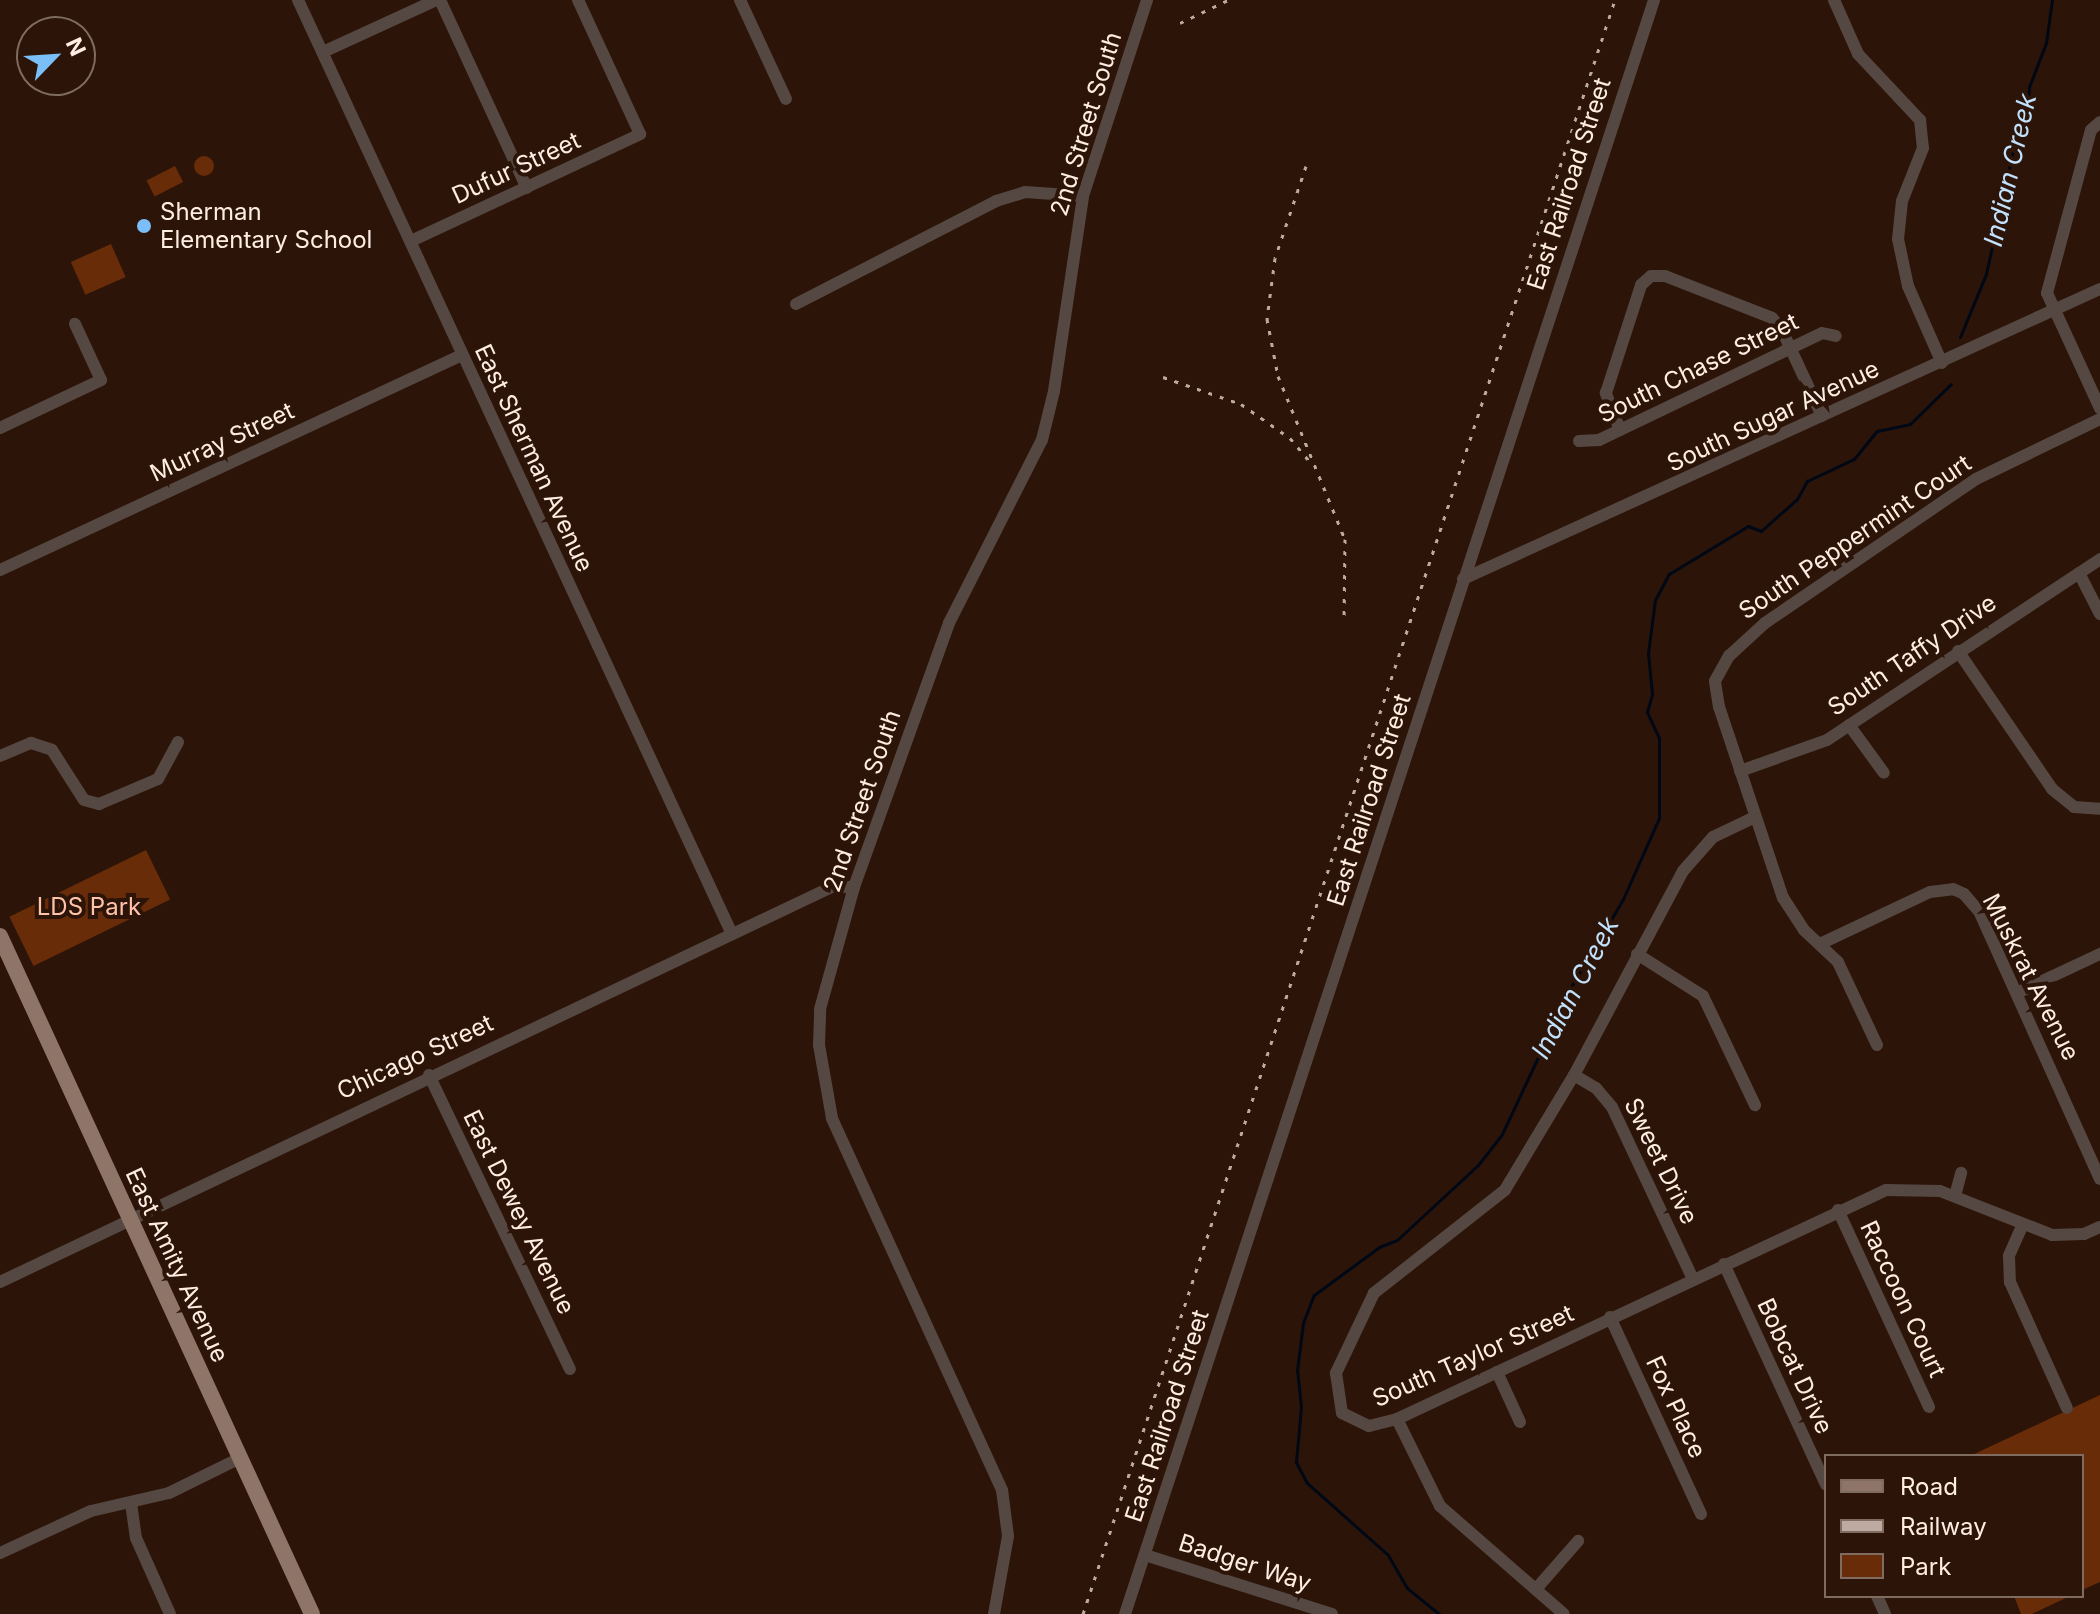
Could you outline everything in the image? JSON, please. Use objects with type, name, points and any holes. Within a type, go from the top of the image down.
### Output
[{"type":"main road","name":"East Amity Avenue","points":[[0,936],[312,1614]]},
{"type":"street","name":"East Sherman Avenue","points":[[298,0],[732,934]]},
{"type":"street","points":[[323,52],[438,0],[527,188]]},
{"type":"street","name":"Dufur Street","points":[[411,241],[640,134],[578,0]]},
{"type":"street","points":[[740,0],[786,99]]},
{"type":"street","name":"2nd Street South","points":[[994,1614],[1008,1536],[1002,1490],[847,1156],[823,1079],[820,1009],[854,887],[949,623],[1042,440],[1083,196],[1147,0]]},
{"type":"street","name":"East Railroad Street","points":[[1125,1614],[1654,0]]},
{"type":"street","points":[[1834,0],[1858,54],[1920,120],[1923,148],[1902,201],[1898,239],[1908,286],[1942,363]]},
{"type":"street","points":[[2100,122],[2091,130],[2047,293],[2100,408]]},
{"type":"street","points":[[796,304],[996,201],[1025,192],[1083,196]]},
{"type":"street","points":[[1620,430],[1606,393],[1641,285],[1651,276],[1665,276],[1772,318],[1790,347],[1822,416]]},
{"type":"street","name":"South Sugar Avenue","points":[[1463,579],[2100,289]]},
{"type":"street","points":[[0,428],[101,380],[75,324]]},
{"type":"street","name":"South Chase Street","points":[[1579,441],[1599,440],[1822,333],[1836,336]]},
{"type":"street","name":"Murray Street","points":[[0,570],[462,355]]},
{"type":"street","name":"South Peppermint Court","points":[[1877,1045],[1838,962],[1822,943],[1804,930],[1783,898],[1715,693],[1720,669],[1746,639],[1976,479],[2100,419]]},
{"type":"street","name":"South Taffy Drive","points":[[1740,771],[1817,746],[2100,559]]},
{"type":"street","points":[[2079,573],[2100,614]]},
{"type":"street","points":[[1958,651],[2052,789],[2074,807],[2100,809]]},
{"type":"street","points":[[1849,725],[1884,773]]},
{"type":"street","points":[[0,756],[31,743],[52,750],[84,800],[99,804],[158,779],[178,742]]},
{"type":"street","name":"South Taylor Street","points":[[1755,817],[1725,828],[1691,858],[1574,1075],[1505,1190],[1374,1293],[1343,1354],[1335,1393],[1342,1413],[1360,1425],[1379,1426],[1397,1419],[1838,1210],[1906,1187],[1955,1196],[2023,1224],[2068,1237],[2100,1227]]},
{"type":"street","name":"Chicago Street","points":[[0,1282],[128,1217],[832,887],[854,887]]},
{"type":"street","name":"Muskrat Avenue","points":[[1822,943],[1930,892],[1953,889],[1979,911],[2100,1179]]},
{"type":"street","points":[[1637,954],[1678,976],[1703,996],[1755,1105]]},
{"type":"street","points":[[2017,993],[2100,954]]},
{"type":"street","name":"East Dewey Avenue","points":[[429,1075],[570,1369]]},
{"type":"street","name":"Sweet Drive","points":[[1574,1075],[1596,1088],[1612,1107],[1693,1279]]},
{"type":"street","points":[[1955,1196],[1961,1173]]},
{"type":"street","name":"Raccoon Court","points":[[1838,1210],[1929,1407]]},
{"type":"street","points":[[2023,1224],[2009,1256],[2010,1282],[2067,1408]]},
{"type":"street","name":"Bobcat Drive","points":[[1724,1264],[1824,1481]]},
{"type":"street","name":"Fox Place","points":[[1610,1317],[1701,1514]]},
{"type":"street","points":[[1497,1372],[1520,1422]]},
{"type":"street","points":[[1397,1419],[1440,1506],[1564,1614]]},
{"type":"street","points":[[0,1553],[91,1511],[169,1493],[240,1458]]},
{"type":"street","points":[[131,1503],[136,1538],[170,1614]]},
{"type":"street","points":[[1536,1589],[1578,1541]]},
{"type":"street","name":"Badger Way","points":[[1145,1555],[1332,1614]]},
{"type":"green space","points":[[204,156],[211,159],[214,166],[211,173],[204,176],[197,173],[194,166],[197,159]]},
{"type":"green space","points":[[175,166],[183,182],[155,197],[146,181]]},
{"type":"green space","points":[[111,244],[126,277],[85,295],[71,262]]},
{"type":"green space","name":"LDS Park","points":[[146,850],[170,899],[33,966],[9,917]]},
{"type":"green space","points":[[2100,1395],[2100,1582],[2084,1589],[2084,1454],[1974,1454]]},
{"type":"green space","points":[[2015,1598],[2066,1598],[2032,1614],[2021,1614]]},
{"type":"waterway","name":"Indian Creek","points":[[1960,337],[1986,274],[2016,136],[2026,123],[2029,87],[2046,43],[2052,0]]},
{"type":"waterway","name":"Indian Creek","points":[[1439,1614],[1407,1588],[1387,1554],[1307,1483],[1296,1462],[1301,1407],[1297,1371],[1303,1323],[1314,1295],[1379,1247],[1397,1240],[1478,1165],[1502,1134],[1571,987],[1623,899],[1659,818],[1659,738],[1647,712],[1652,694],[1648,653],[1655,600],[1669,574],[1748,526],[1761,531],[1797,499],[1807,481],[1854,459],[1877,431],[1910,424],[1951,384]]},
{"type":"railway","points":[[1180,23],[1228,0]]},
{"type":"railway","points":[[1083,1614],[1615,0]]},
{"type":"railway","points":[[1306,166],[1275,258],[1267,319],[1278,376],[1345,539],[1344,622]]},
{"type":"railway","points":[[1163,377],[1241,404],[1290,438],[1309,461]]},
{"type":"place","name":"Sherman Elementary School","points":[[144,226]]}]
